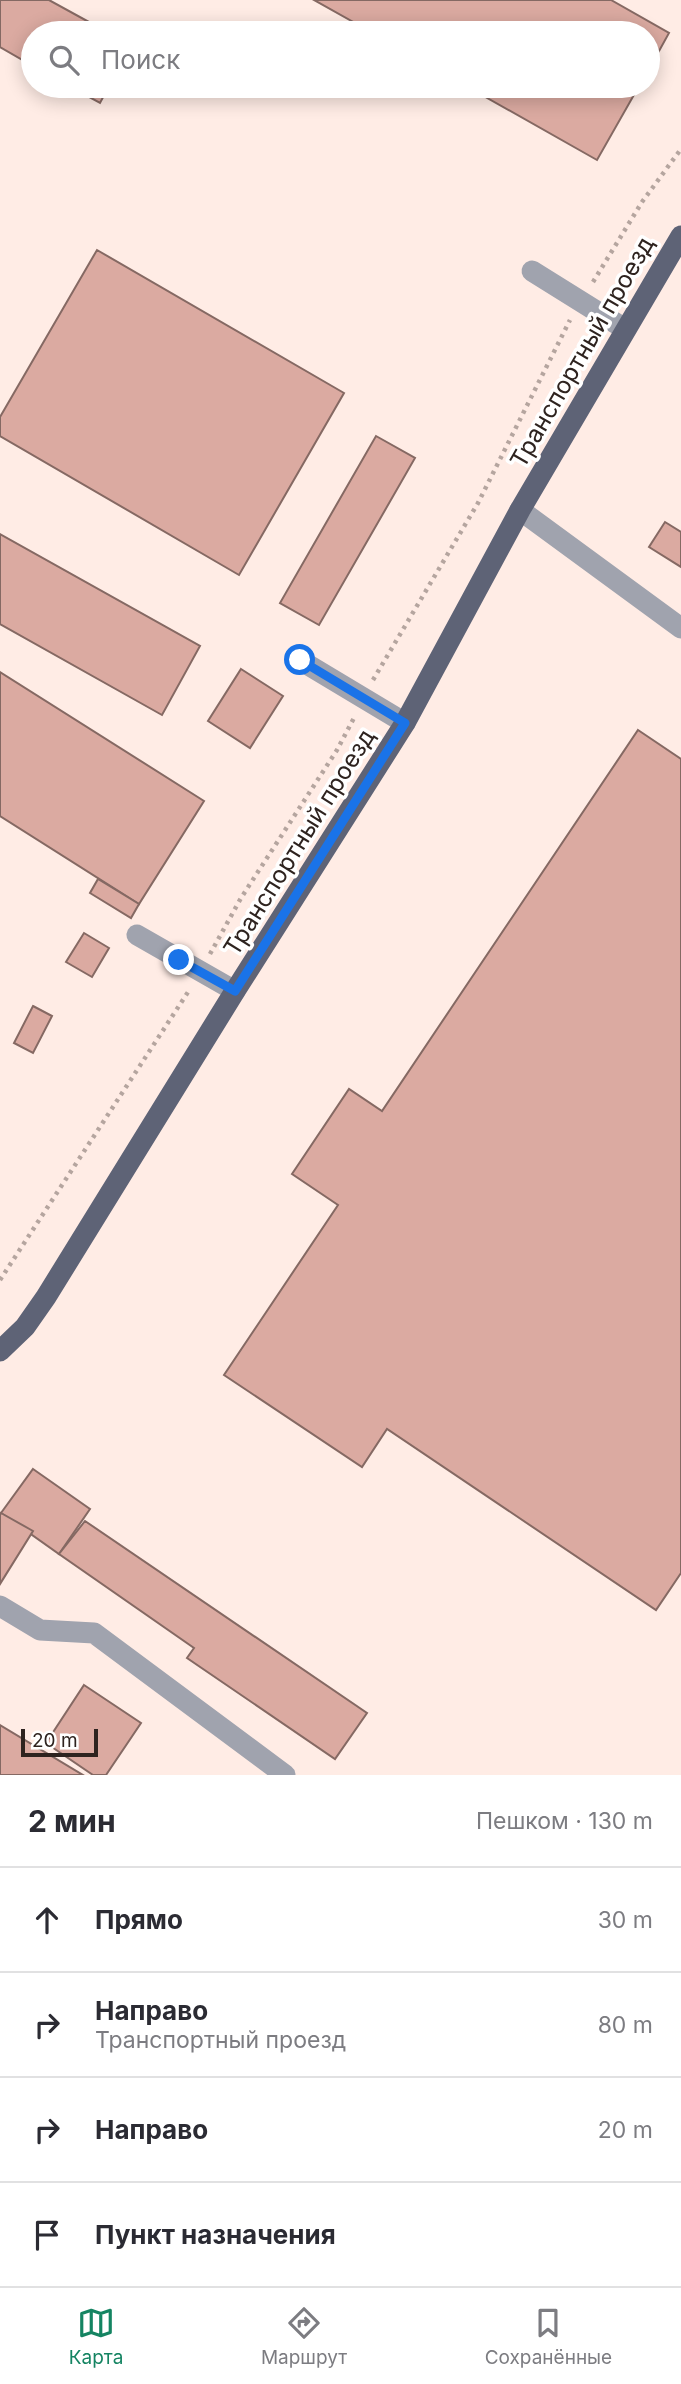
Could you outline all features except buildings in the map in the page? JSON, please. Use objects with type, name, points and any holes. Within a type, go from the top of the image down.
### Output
[{"type":"main road","name":"Транспортный проезд","points":[[0,1351],[25,1327],[47,1297],[235,991],[405,723],[520,510],[681,236]]},
{"type":"lane","points":[[532,271],[625,329]]},
{"type":"lane","points":[[520,510],[681,628]]},
{"type":"lane","points":[[300,660],[405,723]]},
{"type":"lane","points":[[137,936],[235,991]]},
{"type":"lane","points":[[0,1606],[40,1630],[94,1633],[285,1775]]},
{"type":"route","points":[[179,960],[235,991],[405,723],[300,660]]}]
